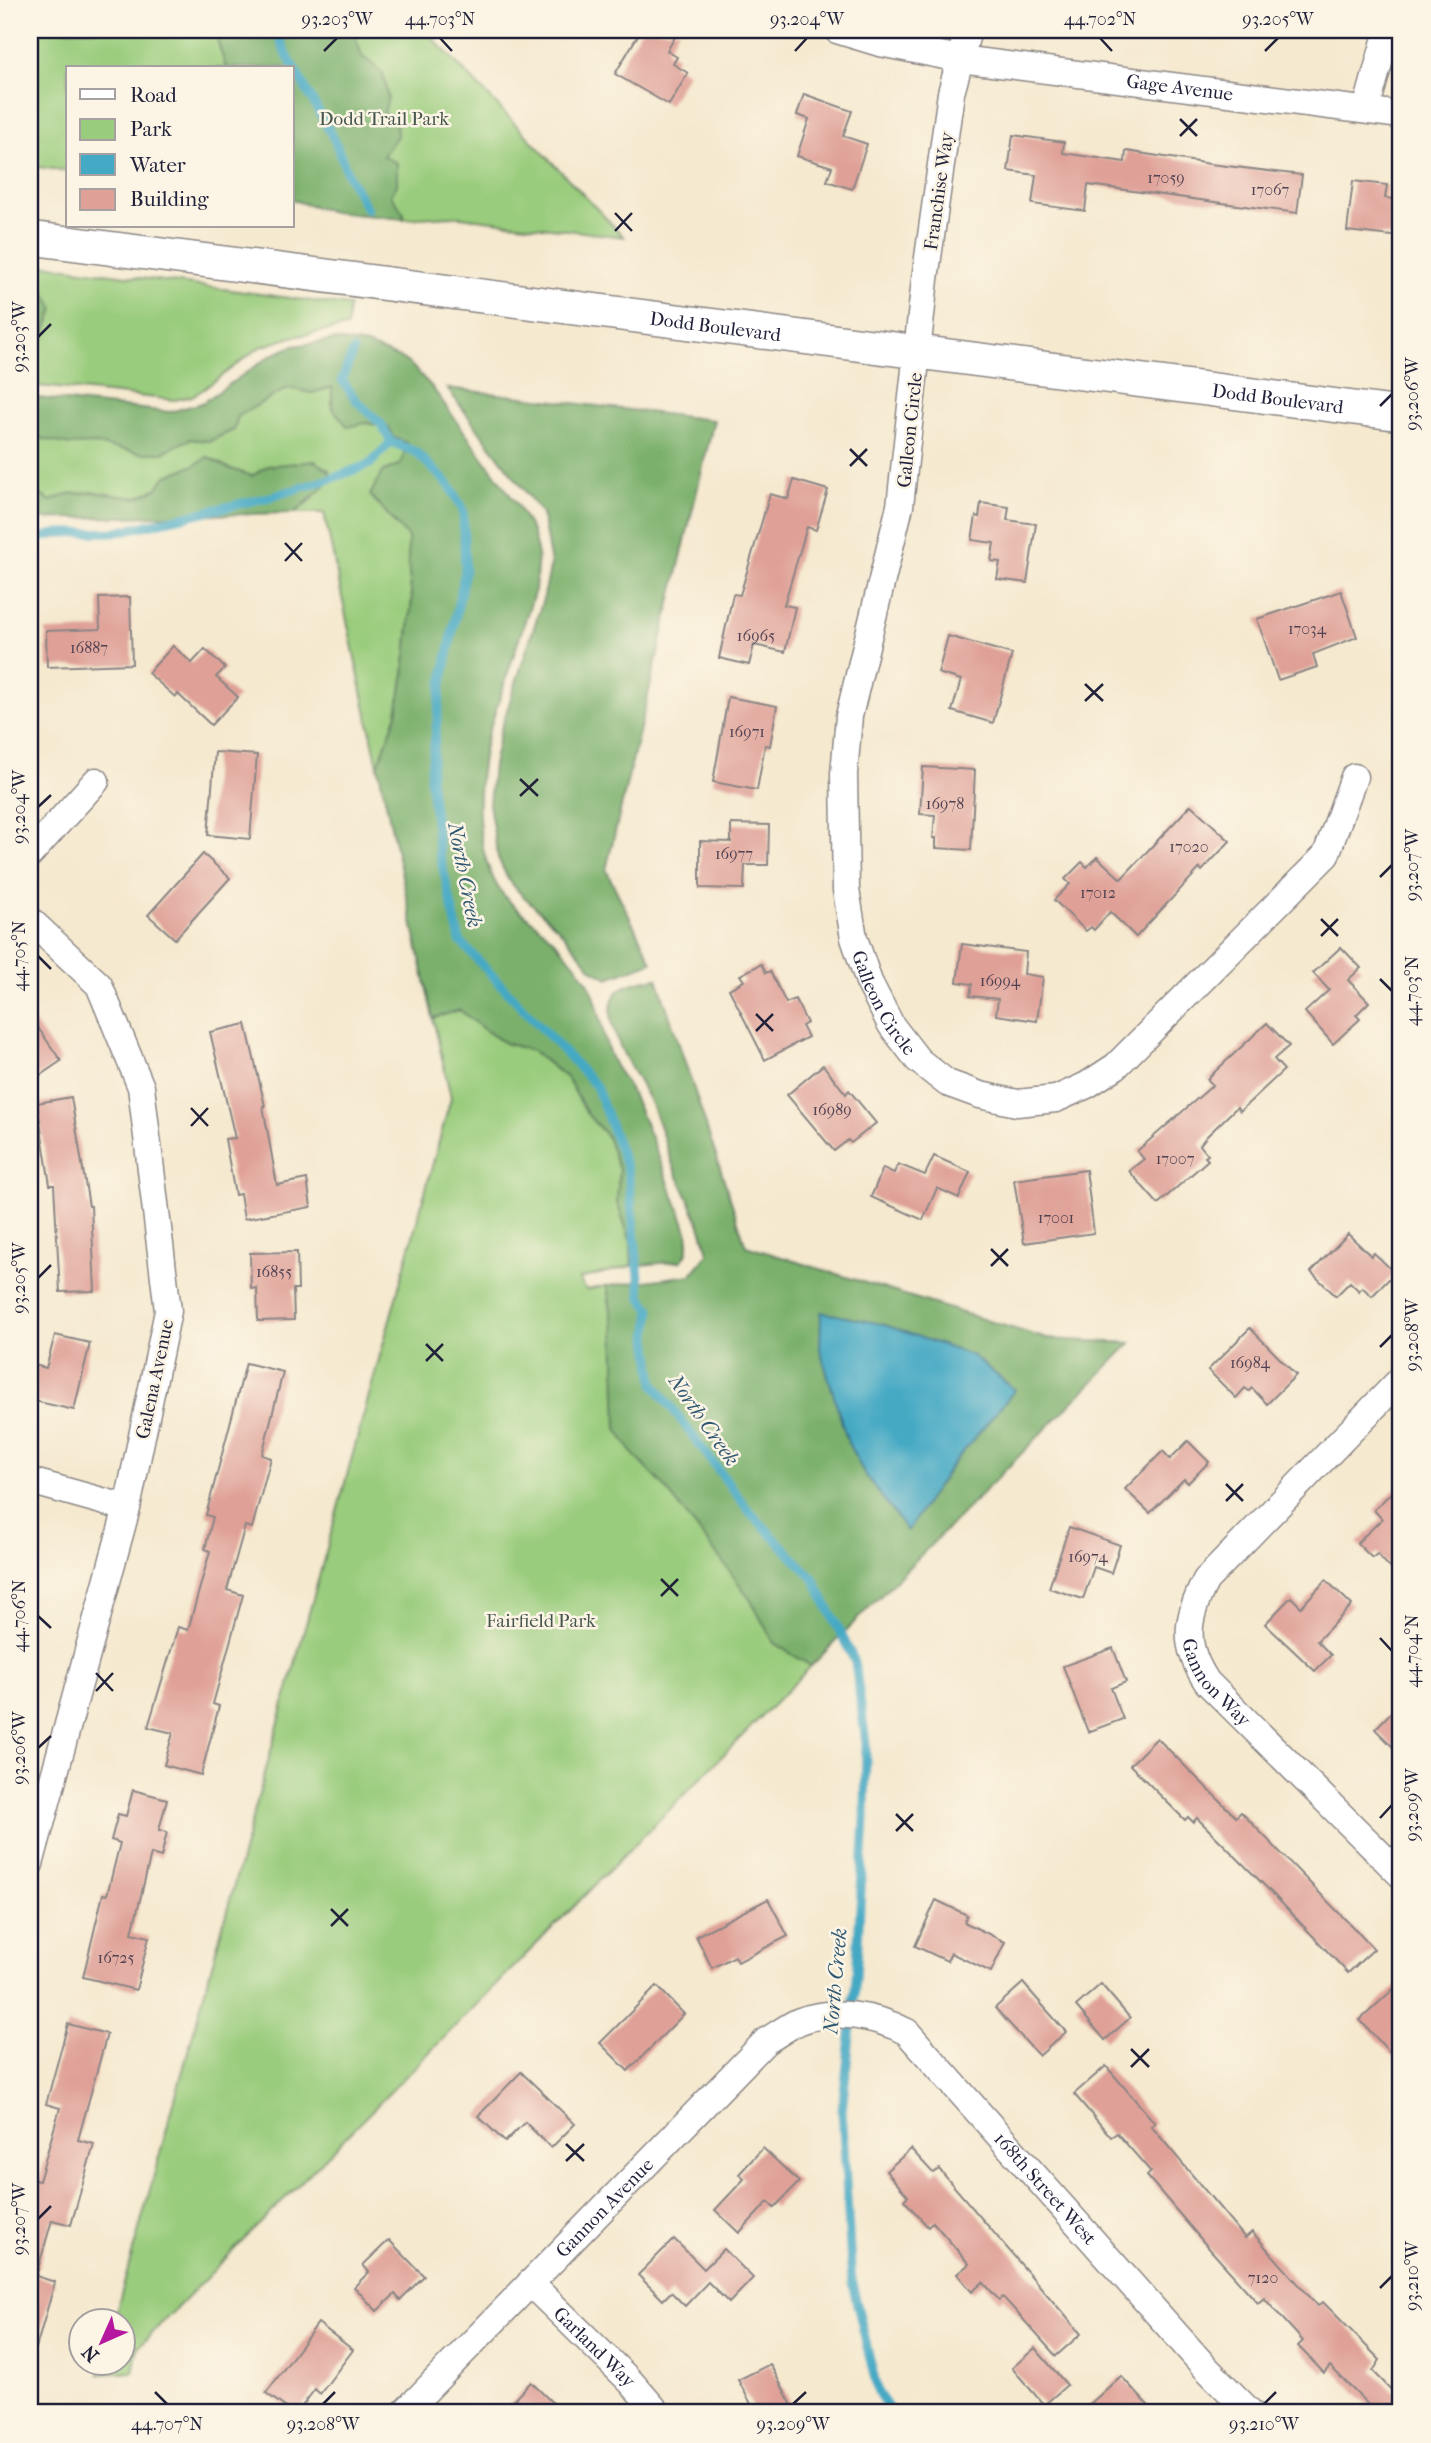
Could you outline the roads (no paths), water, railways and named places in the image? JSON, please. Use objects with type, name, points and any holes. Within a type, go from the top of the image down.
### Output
[{"type":"street","name":"Gage Avenue","points":[[837,30],[880,43],[960,59],[1401,115]]},
{"type":"street","name":"Franchise Way","points":[[917,353],[951,93],[968,30]]},
{"type":"street","points":[[1366,110],[1388,30]]},
{"type":"street","name":"Dodd Boulevard","points":[[30,238],[1401,414]]},
{"type":"street","name":"Galleon Circle","points":[[917,353],[900,506],[849,716],[845,787],[846,890],[854,938],[869,982],[891,1025],[918,1060],[947,1083],[981,1096],[1017,1103],[1056,1099],[1087,1085],[1116,1066],[1326,855],[1354,777]]},
{"type":"street","points":[[30,854],[96,781]]},
{"type":"street","name":"Galena Avenue","points":[[30,920],[99,985],[141,1087],[168,1311],[127,1508],[30,1864]]},
{"type":"street","name":"Gannon Way","points":[[1401,1379],[1206,1580],[1195,1600],[1189,1620],[1195,1663],[1207,1682],[1401,1875]]},
{"type":"street","points":[[30,1481],[127,1508]]},
{"type":"street","name":"168th Street West","points":[[816,2017],[841,2016],[884,2021],[907,2032],[1205,2367],[1251,2413]]},
{"type":"street","name":"Gannon Avenue","points":[[404,2413],[766,2041],[798,2021],[816,2017]]},
{"type":"street","name":"Garland Way","points":[[530,2283],[631,2382],[658,2413]]},
{"type":"water","points":[[821,1312],[882,1324],[973,1356],[1015,1390],[951,1466],[907,1531],[864,1473],[848,1443],[820,1349]]},
{"type":"waterway","name":"North Creek","points":[[277,30],[293,66]]},
{"type":"waterway","name":"North Creek","points":[[294,68],[334,139],[349,177],[367,209]]},
{"type":"waterway","name":"North Creek","points":[[353,351],[342,380],[356,400],[381,424],[391,442],[416,452],[449,485],[463,510],[465,570],[441,689],[430,777],[439,852],[460,941],[596,1086],[628,1172],[641,1297],[651,1309],[648,1337],[654,1384],[749,1511],[814,1579],[855,1662],[866,1743],[865,1819],[856,1979],[842,2111],[852,2283],[878,2393],[892,2413]]},
{"type":"waterway","points":[[30,540],[60,533],[117,532],[270,497],[370,464],[391,442]]},
{"type":"park label","name":"Dodd Trail Park","points":[[384,118]]},
{"type":"park label","name":"Fairfield Park","points":[[541,1620]]}]
